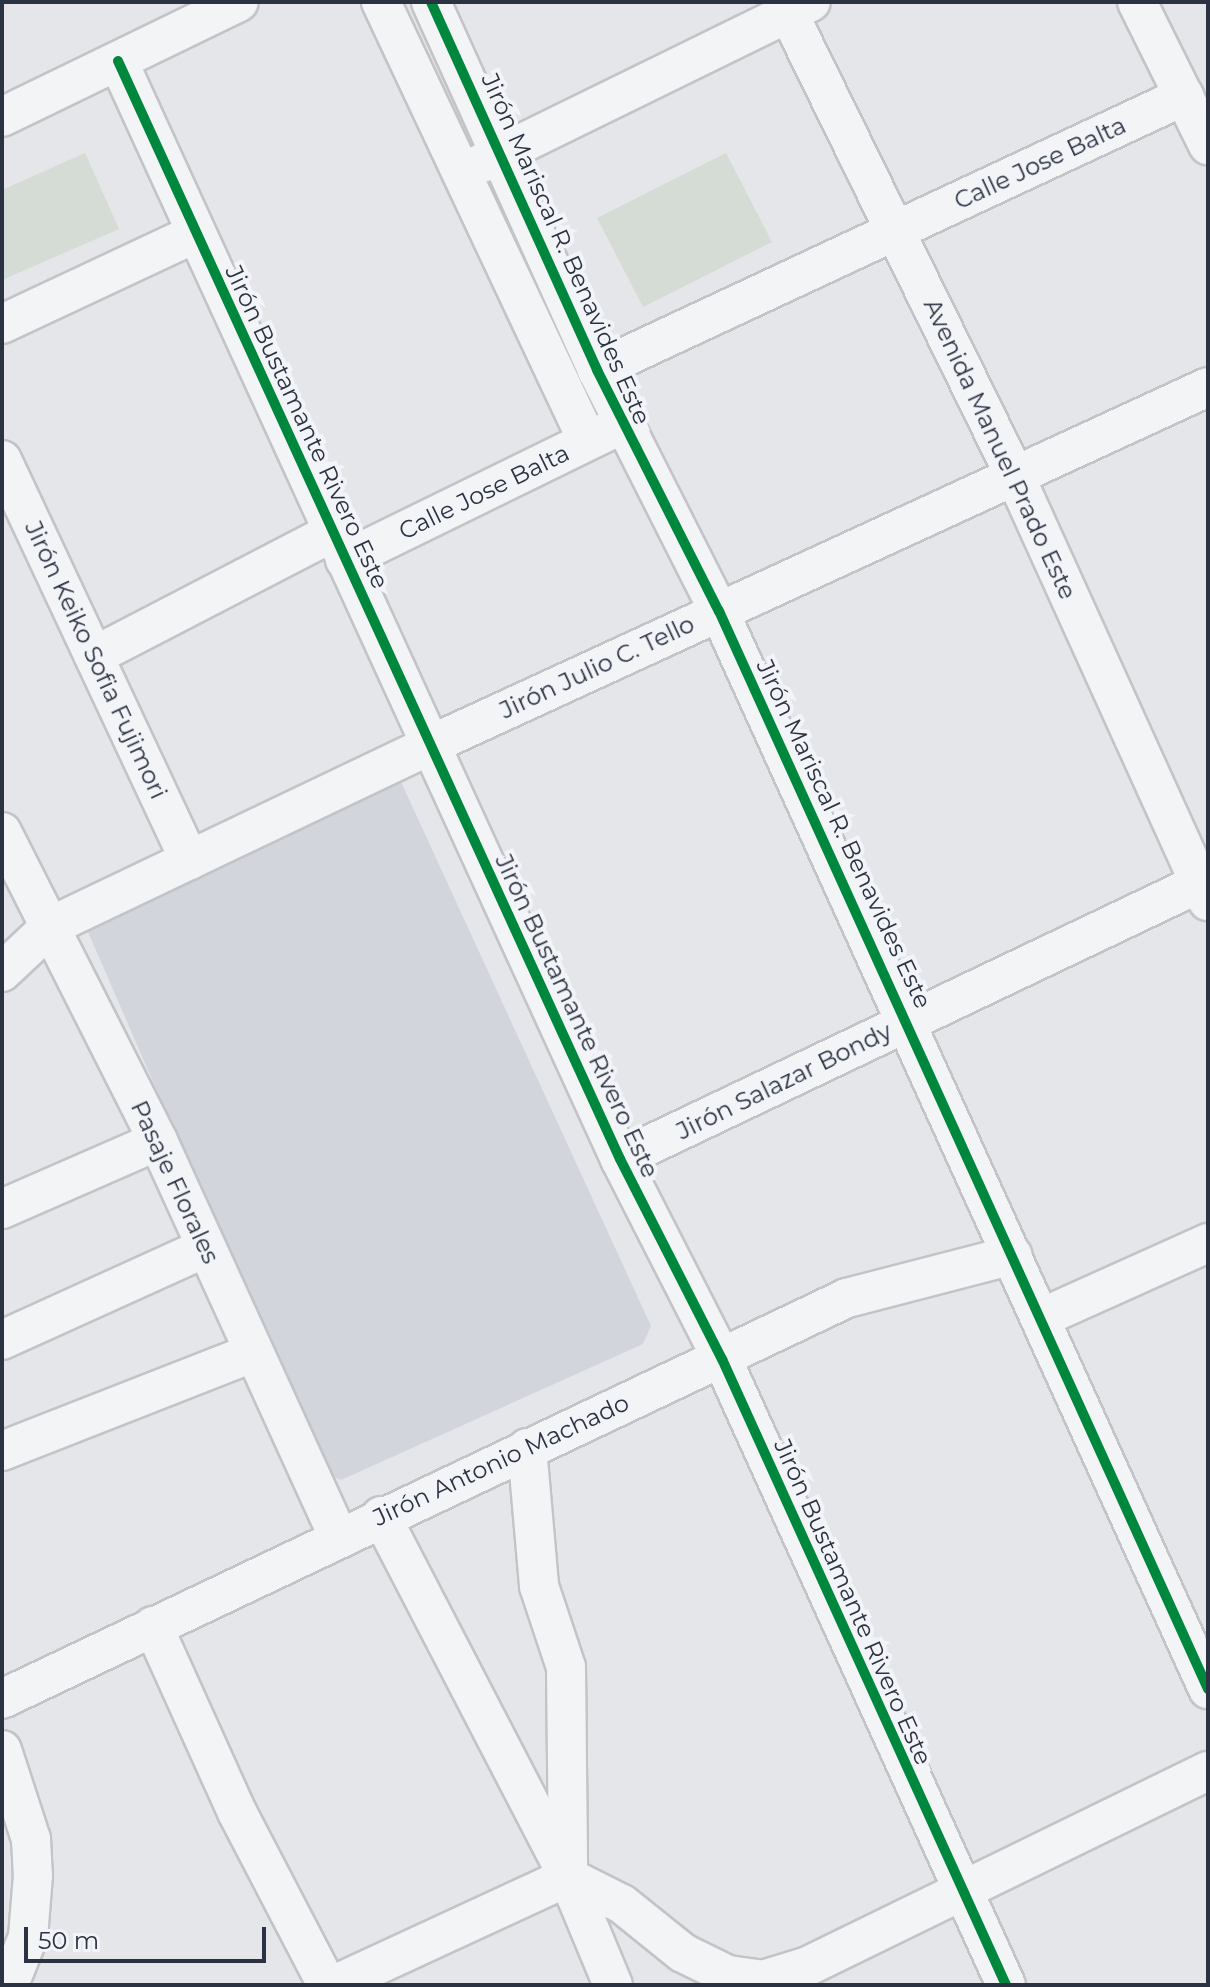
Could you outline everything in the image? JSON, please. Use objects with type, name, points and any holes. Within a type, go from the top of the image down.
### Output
[{"type":"street","points":[[2,117],[239,2]]},
{"type":"street","points":[[381,2],[587,440]]},
{"type":"street","name":"Jirón Mariscal R. Benavides Este","points":[[431,2],[623,425],[719,611],[1208,1689]]},
{"type":"street","points":[[1137,2],[1208,145]]},
{"type":"street","points":[[461,173],[794,6]]},
{"type":"street","name":"Avenida Manuel Prado Este","points":[[794,6],[1205,888]]},
{"type":"street","name":"Jirón Bustamante Rivero Este","points":[[118,61],[620,1159],[722,1359],[961,1894],[1006,1985]]},
{"type":"street","name":"Calle Jose Balta","points":[[597,370],[1184,96]]},
{"type":"street","points":[[2,324],[196,233]]},
{"type":"street","name":"Jirón Julio C. Tello","points":[[2,972],[51,926],[430,745],[1208,387]]},
{"type":"street","name":"Calle Jose Balta","points":[[94,656],[339,546],[623,425]]},
{"type":"street","name":"Jirón Keiko Sofia Fujimori","points":[[2,460],[189,860]]},
{"type":"street","name":"Pasaje Florales","points":[[2,832],[158,1141],[338,1536]]},
{"type":"street","name":"Jirón Salazar Bondy","points":[[620,1159],[908,1022],[1205,888]]},
{"type":"street","points":[[2,1209],[158,1141]]},
{"type":"street","points":[[1041,1318],[1208,1243]]},
{"type":"street","points":[[2,1340],[205,1248]]},
{"type":"street","name":"Jirón Antonio Machado","points":[[2,1699],[338,1536],[847,1298],[1013,1255]]},
{"type":"street","points":[[2,1451],[252,1353]]},
{"type":"street","points":[[527,1448],[539,1586],[566,1667],[568,1877]]},
{"type":"street","points":[[381,1516],[568,1877],[613,1985]]},
{"type":"street","points":[[153,1626],[237,1812],[327,1985]]},
{"type":"street","points":[[2,1750],[31,1839],[33,1875],[28,1937],[9,1985]]},
{"type":"street","points":[[568,1877],[622,1904],[683,1953],[728,1975],[763,1980],[814,1976],[961,1894],[1208,1771]]},
{"type":"street","points":[[334,1985],[568,1877]]},
{"type":"shaded area","points":[[85,153],[119,229],[2,280],[2,190]]},
{"type":"shaded area","points":[[726,153],[772,242],[643,307],[597,218]]},
{"type":"shaded area","points":[[396,771],[651,1326],[643,1344],[341,1480],[322,1471],[85,925]]},
{"type":"cycle path","points":[[431,2],[597,370],[719,611],[1208,1689]]},
{"type":"cycle path","points":[[118,61],[620,1159],[722,1359],[1006,1985]]}]
